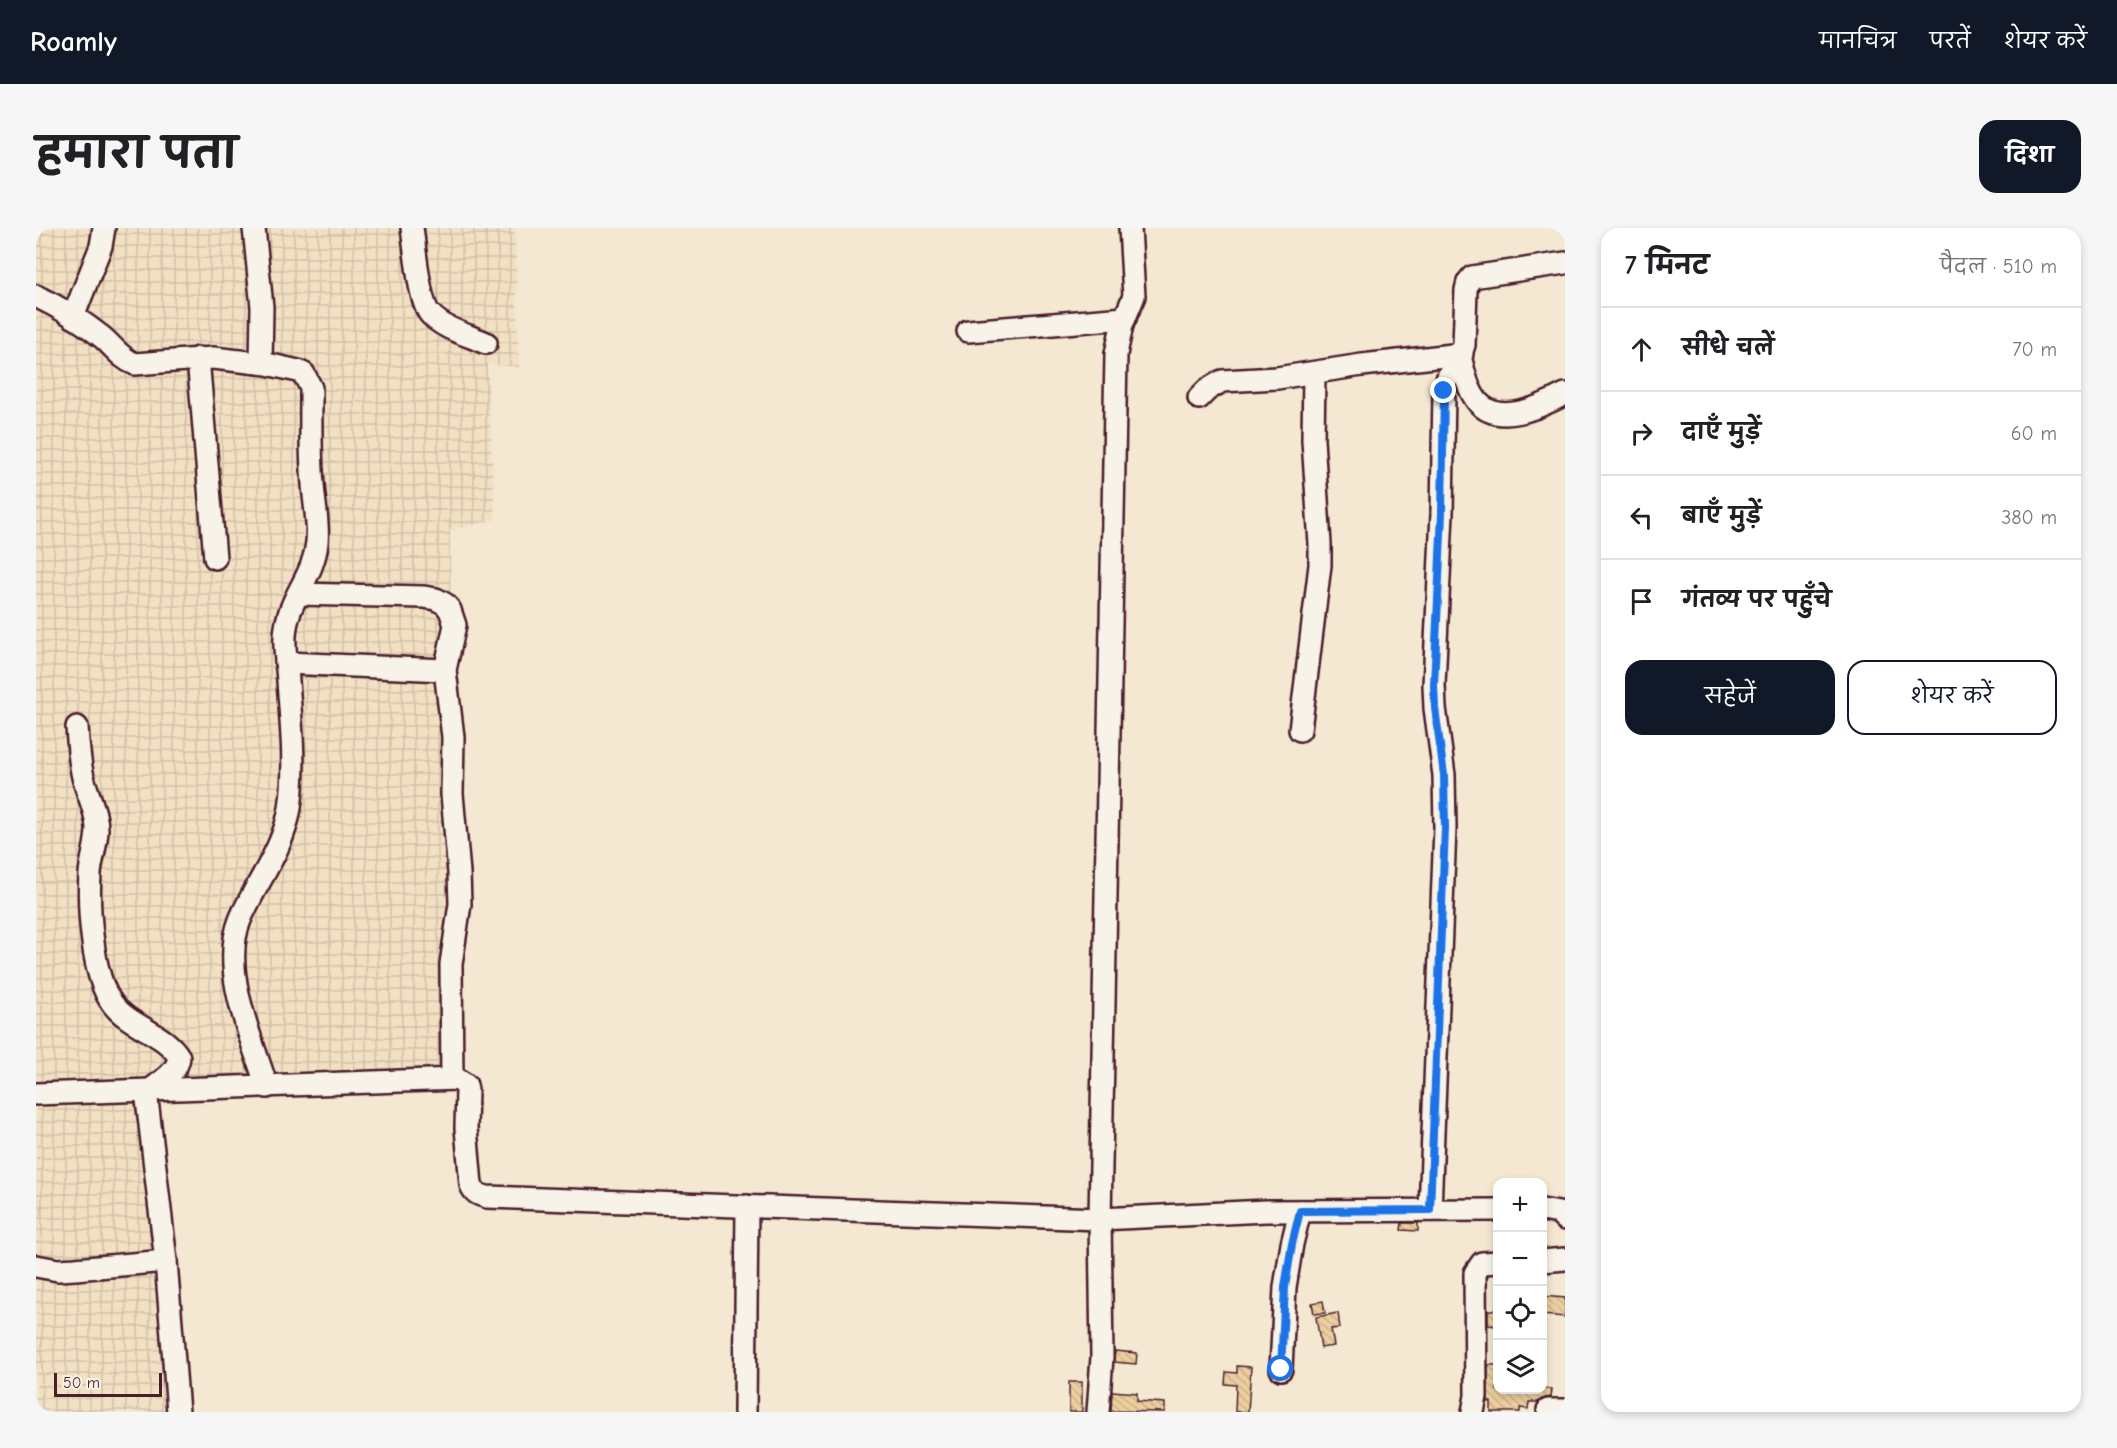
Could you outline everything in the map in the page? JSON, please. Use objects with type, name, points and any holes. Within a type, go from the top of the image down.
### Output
[{"type":"street","points":[[73,317],[101,246],[104,228]]},
{"type":"street","points":[[254,228],[262,307],[261,363]]},
{"type":"street","points":[[412,228],[424,305],[429,314],[441,323],[486,343]]},
{"type":"street","points":[[1098,1412],[1102,1357],[1100,1219],[1116,354],[1119,336],[1131,305],[1134,289],[1130,228]]},
{"type":"street","points":[[1430,1210],[1445,828],[1444,775],[1434,685],[1442,513],[1444,391],[1449,372],[1461,355],[1465,335],[1467,282],[1472,277],[1565,262]]},
{"type":"street","points":[[36,296],[73,317],[104,339],[127,361],[135,364],[198,358],[261,363],[298,371],[304,374],[311,388],[313,482],[318,541],[315,556],[287,618],[285,638],[292,756],[290,808],[283,836],[274,858],[240,921],[234,966],[236,987],[267,1088]]},
{"type":"street","points":[[968,331],[1125,318]]},
{"type":"street","points":[[1199,398],[1222,381],[1314,373],[1362,365],[1461,355]]},
{"type":"street","points":[[1461,355],[1475,399],[1491,410],[1527,412],[1565,394]]},
{"type":"street","points":[[198,358],[215,558]]},
{"type":"street","points":[[1300,730],[1320,565],[1313,440],[1314,373]]},
{"type":"street","points":[[298,594],[326,593],[436,599],[450,610],[455,625],[445,670],[453,736],[452,794],[460,904],[451,964],[452,1079]]},
{"type":"street","points":[[286,663],[445,670]]},
{"type":"street","points":[[77,727],[80,764],[96,817],[97,831],[90,873],[89,896],[96,962],[103,985],[111,1003],[127,1019],[166,1043],[179,1057],[174,1070],[147,1091]]},
{"type":"street","points":[[36,1094],[267,1088],[452,1079],[462,1081],[467,1090],[466,1128],[469,1176],[473,1190],[478,1195],[487,1197],[1100,1219],[1300,1211],[1493,1210]]},
{"type":"street","points":[[147,1091],[166,1261],[178,1412]]},
{"type":"street","points":[[745,1412],[747,1206]]},
{"type":"street","points":[[1281,1369],[1285,1287],[1300,1211]]},
{"type":"street","points":[[1547,1211],[1559,1213],[1565,1219]]},
{"type":"street","points":[[1547,1261],[1565,1259]]},
{"type":"street","points":[[36,1266],[58,1270],[166,1261]]},
{"type":"street","points":[[1473,1412],[1476,1396],[1475,1273],[1482,1263],[1493,1262]]},
{"type":"shaded area","points":[[36,228],[515,228],[519,367],[487,364],[495,520],[450,530],[454,1082],[159,1093],[182,1412],[36,1412]]},
{"type":"building","points":[[1402,1223],[1418,1223],[1418,1231],[1401,1230]]},
{"type":"building","points":[[1547,1296],[1565,1298],[1565,1317],[1547,1315]]},
{"type":"building","points":[[1323,1301],[1325,1313],[1314,1314],[1312,1303]]},
{"type":"building","points":[[1488,1310],[1493,1310],[1493,1326],[1488,1325]]},
{"type":"building","points":[[1338,1313],[1340,1328],[1331,1329],[1334,1346],[1321,1348],[1316,1317]]},
{"type":"building","points":[[1115,1351],[1137,1353],[1136,1364],[1114,1362]]},
{"type":"building","points":[[1488,1365],[1493,1365],[1493,1394],[1547,1394],[1547,1389],[1552,1389],[1551,1397],[1538,1402],[1529,1402],[1528,1409],[1520,1408],[1520,1412],[1491,1412],[1491,1402],[1488,1402]]},
{"type":"building","points":[[1237,1366],[1251,1367],[1248,1412],[1235,1412],[1236,1385],[1225,1384],[1226,1372],[1237,1373]]},
{"type":"building","points":[[1069,1382],[1082,1382],[1082,1412],[1069,1412]]},
{"type":"building","points":[[1112,1391],[1137,1393],[1137,1401],[1165,1403],[1165,1412],[1111,1411]]},
{"type":"route","points":[[1281,1369],[1285,1287],[1300,1211],[1430,1210],[1445,828],[1444,775],[1434,685],[1442,513],[1444,391]]}]
